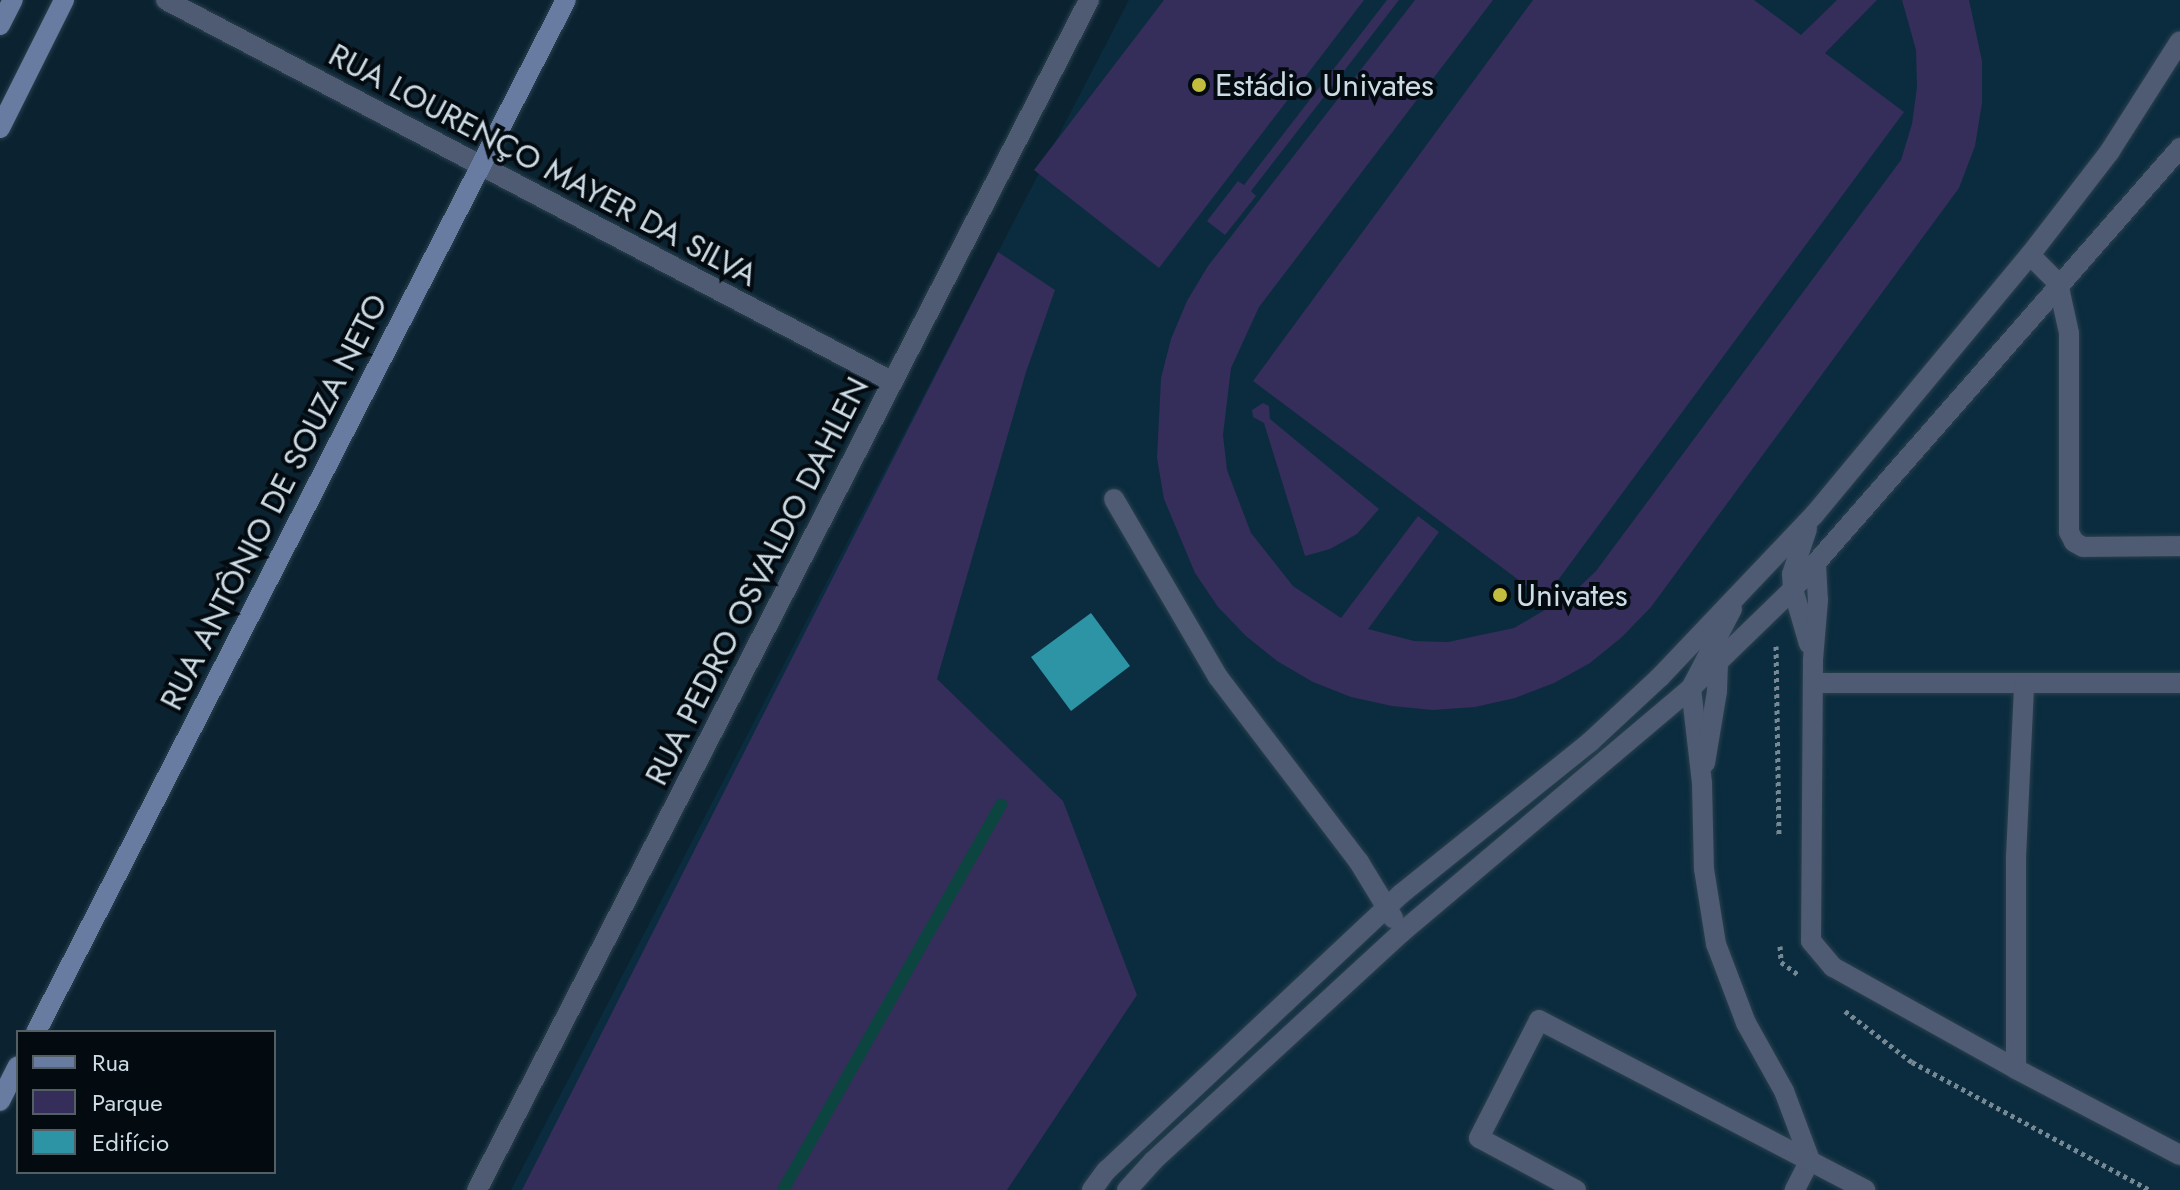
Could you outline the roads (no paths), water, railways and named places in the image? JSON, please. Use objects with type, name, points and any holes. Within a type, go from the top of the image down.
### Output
[{"type":"street","points":[[0,25],[13,0]]},
{"type":"street","points":[[0,128],[64,0]]},
{"type":"street","name":"RUA LOURENÇO MAYER DA SILVA","points":[[166,0],[893,382]]},
{"type":"street","name":"RUA ANTÔNIO DE SOUZA NETO","points":[[37,1030],[566,0]]},
{"type":"street","name":"RUA PEDRO OSVALDO DAHLEN","points":[[477,1190],[1089,0]]},
{"type":"street","points":[[1092,1190],[1106,1171],[1388,908],[1590,742],[1660,677],[1814,515],[2030,255],[2110,151],[2180,41]]},
{"type":"street","points":[[1127,1190],[1153,1161],[1401,933],[1691,688],[1793,589],[2058,283],[2180,148]]},
{"type":"street","points":[[2030,255],[2058,283],[2069,333],[2066,442],[2069,532],[2074,542],[2083,547],[2180,546]]},
{"type":"street","points":[[1114,499],[1218,677],[1359,862],[1401,933]]},
{"type":"street","points":[[1813,660],[1793,589],[1795,559],[1814,515]]},
{"type":"street","points":[[1816,564],[1818,600],[1813,660],[1811,941],[1833,967],[2016,1069],[2180,1155]]},
{"type":"street","points":[[1743,587],[1691,688],[1702,783],[1704,869],[1716,944],[1746,1023],[1784,1091],[1810,1160],[1795,1190]]},
{"type":"street","points":[[1702,783],[1717,691],[1718,662]]},
{"type":"street","points":[[1814,683],[2180,683]]},
{"type":"street","points":[[2016,1069],[2016,857],[2024,685]]},
{"type":"street","points":[[1576,1190],[1479,1138],[1539,1020],[1865,1190]]},
{"type":"street","points":[[0,1101],[16,1070]]},
{"type":"waterway","points":[[783,1190],[1001,804]]},
{"type":"place","name":"Estádio Univates","points":[[1199,85]]},
{"type":"place","name":"Univates","points":[[1500,595]]}]
